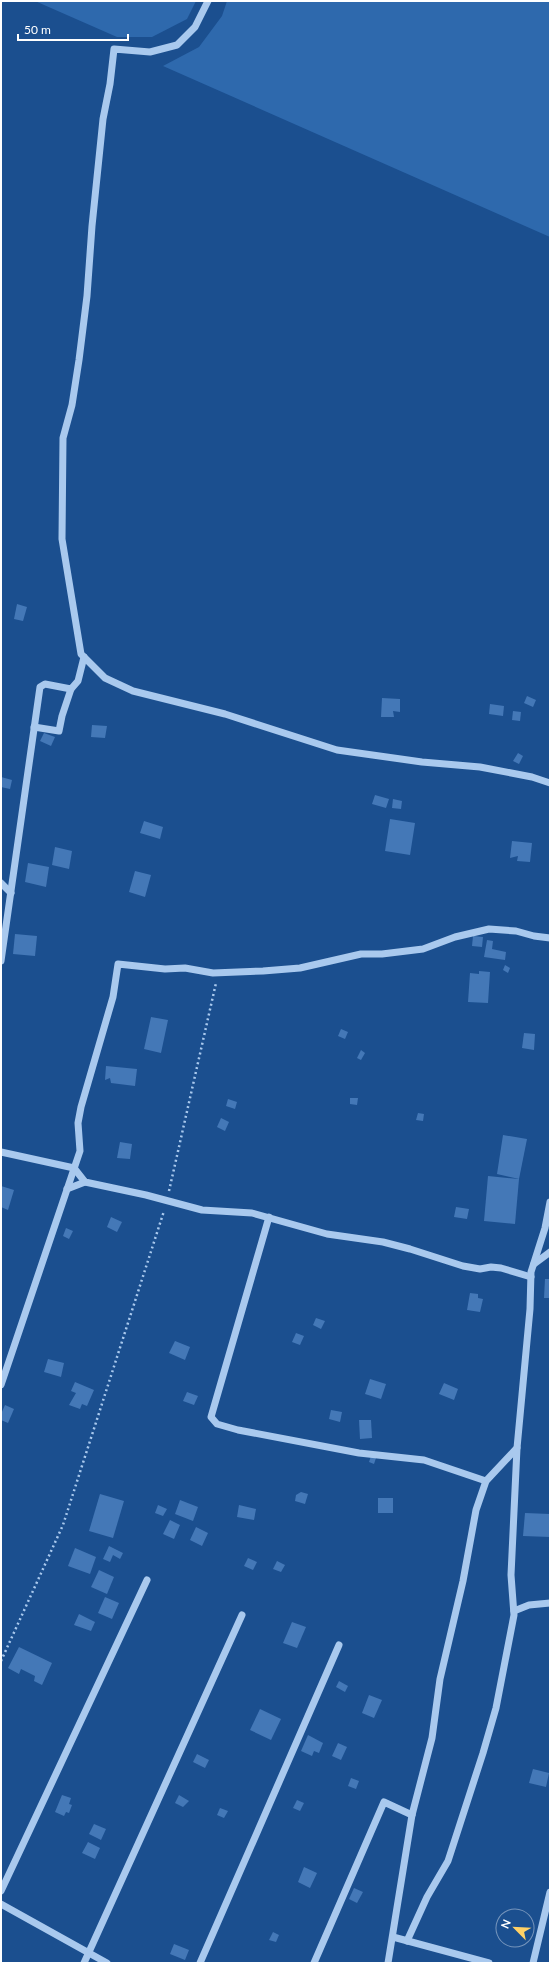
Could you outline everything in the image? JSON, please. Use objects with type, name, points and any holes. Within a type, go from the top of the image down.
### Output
[{"type":"street","points":[[208,1],[195,27],[177,45],[150,52],[114,48],[110,84],[103,119],[92,226],[87,296],[79,360],[72,405],[63,445],[62,539],[80,646],[84,657],[105,678],[133,691],[225,714],[338,750],[480,767],[532,777],[550,783]]},
{"type":"street","points":[[34,727],[59,731],[62,716],[71,690],[78,681],[84,657]]},
{"type":"street","points":[[1,961],[40,686],[45,684],[71,690]]},
{"type":"street","points":[[1,883],[11,893]]},
{"type":"street","points":[[1,1385],[80,1151],[78,1123],[81,1107],[113,998],[118,964],[165,969],[185,968],[218,973],[300,968],[360,954],[382,954],[423,949],[455,936],[489,929],[550,938]]},
{"type":"street","points":[[1,1152],[74,1168],[85,1182]]},
{"type":"street","points":[[67,1189],[85,1182],[202,1210],[252,1213],[327,1234],[364,1239],[410,1249],[463,1266],[480,1269],[491,1267],[501,1268],[531,1277]]},
{"type":"street","points":[[407,1941],[427,1897],[448,1861],[479,1768],[496,1708],[514,1611],[511,1575],[516,1448],[530,1309],[531,1277],[550,1202]]},
{"type":"street","points":[[269,1217],[210,1417],[217,1424],[238,1430],[359,1452],[424,1460],[486,1480]]},
{"type":"street","points":[[534,1264],[550,1252]]},
{"type":"street","points":[[388,1963],[412,1815],[432,1738],[440,1679],[463,1581],[476,1510],[486,1480],[516,1448]]},
{"type":"street","points":[[1,1891],[147,1580]]},
{"type":"street","points":[[514,1611],[529,1605],[550,1603]]},
{"type":"street","points":[[84,1963],[242,1615]]},
{"type":"street","points":[[200,1963],[339,1646]]},
{"type":"street","points":[[314,1963],[384,1802],[412,1815]]},
{"type":"street","points":[[532,1963],[550,1892]]},
{"type":"street","points":[[1,1904],[107,1963]]},
{"type":"street","points":[[393,1937],[488,1963]]},
{"type":"path","points":[[1,1661],[63,1525],[167,1201],[218,973]]},
{"type":"shaded area","points":[[35,1],[196,1],[187,19],[152,37],[117,37]]},
{"type":"shaded area","points":[[227,1],[550,1],[550,237],[163,66],[199,47],[222,16]]},
{"type":"building","points":[[17,604],[27,607],[23,621],[14,619]]},
{"type":"building","points":[[527,696],[536,700],[533,707],[524,703]]},
{"type":"building","points":[[382,698],[400,699],[400,712],[393,711],[394,717],[381,717]]},
{"type":"building","points":[[490,704],[504,706],[503,716],[489,714]]},
{"type":"building","points":[[513,711],[521,712],[520,721],[512,720]]},
{"type":"building","points":[[92,725],[107,726],[105,738],[91,737]]},
{"type":"building","points":[[44,733],[55,737],[51,746],[40,741]]},
{"type":"building","points":[[518,753],[523,756],[519,764],[513,761]]},
{"type":"building","points":[[1,777],[12,780],[10,789],[1,787]]},
{"type":"building","points":[[375,795],[389,799],[386,808],[372,804]]},
{"type":"building","points":[[393,799],[402,801],[401,809],[392,808]]},
{"type":"building","points":[[390,819],[415,823],[410,855],[385,851]]},
{"type":"building","points":[[144,821],[163,827],[160,839],[140,833]]},
{"type":"building","points":[[512,841],[532,843],[530,862],[517,861],[518,856],[510,858]]},
{"type":"building","points":[[55,847],[72,851],[69,869],[52,865]]},
{"type":"building","points":[[28,863],[49,867],[46,887],[25,882]]},
{"type":"building","points":[[135,871],[151,875],[145,897],[129,892]]},
{"type":"building","points":[[15,934],[37,936],[35,956],[13,954]]},
{"type":"building","points":[[473,936],[483,937],[482,947],[472,946]]},
{"type":"building","points":[[487,940],[493,941],[492,949],[506,952],[505,960],[484,957]]},
{"type":"building","points":[[505,965],[510,968],[508,973],[503,970]]},
{"type":"building","points":[[479,971],[490,972],[488,1003],[468,1002],[470,973],[479,974]]},
{"type":"building","points":[[151,1017],[168,1020],[161,1053],[144,1049]]},
{"type":"building","points":[[341,1029],[348,1032],[345,1039],[338,1036]]},
{"type":"building","points":[[524,1033],[535,1034],[534,1050],[522,1048]]},
{"type":"building","points":[[361,1050],[365,1053],[361,1060],[357,1058]]},
{"type":"building","points":[[106,1066],[137,1069],[135,1086],[111,1083],[110,1078],[105,1080]]},
{"type":"building","points":[[350,1098],[358,1098],[357,1105],[350,1104]]},
{"type":"building","points":[[228,1099],[237,1102],[235,1109],[226,1106]]},
{"type":"building","points":[[418,1113],[424,1114],[423,1121],[416,1120]]},
{"type":"building","points":[[221,1118],[229,1122],[225,1131],[217,1127]]},
{"type":"building","points":[[503,1135],[527,1139],[519,1179],[497,1174]]},
{"type":"building","points":[[120,1142],[132,1144],[130,1159],[117,1158]]},
{"type":"building","points":[[488,1176],[519,1179],[515,1224],[484,1221]]},
{"type":"building","points":[[1,1186],[14,1190],[8,1210],[1,1207]]},
{"type":"building","points":[[456,1207],[469,1209],[467,1219],[454,1217]]},
{"type":"building","points":[[111,1217],[122,1222],[117,1232],[107,1227]]},
{"type":"building","points":[[66,1228],[73,1231],[69,1239],[63,1236]]},
{"type":"building","points":[[545,1279],[550,1279],[550,1298],[544,1298]]},
{"type":"building","points":[[470,1293],[478,1294],[478,1298],[483,1299],[480,1312],[467,1310]]},
{"type":"building","points":[[316,1318],[325,1321],[321,1329],[313,1325]]},
{"type":"building","points":[[296,1333],[304,1336],[300,1345],[292,1342]]},
{"type":"building","points":[[175,1341],[190,1347],[185,1360],[169,1353]]},
{"type":"building","points":[[48,1359],[64,1363],[61,1377],[44,1372]]},
{"type":"building","points":[[370,1379],[386,1384],[381,1399],[365,1394]]},
{"type":"building","points":[[75,1382],[94,1390],[87,1406],[82,1404],[80,1409],[69,1405],[76,1393],[71,1391]]},
{"type":"building","points":[[444,1383],[458,1389],[454,1400],[439,1394]]},
{"type":"building","points":[[187,1392],[198,1396],[194,1405],[183,1401]]},
{"type":"building","points":[[5,1405],[14,1409],[8,1423],[1,1420],[1,1414]]},
{"type":"building","points":[[331,1410],[342,1412],[340,1422],[329,1419]]},
{"type":"building","points":[[359,1420],[371,1420],[372,1438],[360,1439]]},
{"type":"building","points":[[371,1456],[376,1458],[374,1464],[369,1462]]},
{"type":"building","points":[[301,1492],[308,1494],[305,1504],[295,1501],[296,1495]]},
{"type":"building","points":[[100,1494],[124,1501],[113,1538],[89,1531]]},
{"type":"building","points":[[378,1498],[393,1498],[393,1513],[378,1513]]},
{"type":"building","points":[[180,1500],[198,1507],[193,1521],[175,1514]]},
{"type":"building","points":[[158,1505],[167,1509],[163,1516],[155,1513]]},
{"type":"building","points":[[239,1505],[256,1509],[254,1520],[237,1517]]},
{"type":"building","points":[[525,1513],[550,1514],[550,1537],[523,1536]]},
{"type":"building","points":[[170,1520],[180,1525],[174,1539],[163,1534]]},
{"type":"building","points":[[196,1527],[208,1533],[202,1546],[190,1540]]},
{"type":"building","points":[[109,1546],[123,1553],[120,1559],[113,1555],[110,1562],[103,1559]]},
{"type":"building","points":[[75,1548],[96,1557],[90,1574],[68,1566]]},
{"type":"building","points":[[248,1558],[257,1562],[253,1570],[244,1566]]},
{"type":"building","points":[[277,1561],[285,1565],[281,1572],[273,1569]]},
{"type":"building","points":[[99,1570],[114,1577],[107,1594],[91,1587]]},
{"type":"building","points":[[105,1597],[119,1603],[112,1619],[98,1613]]},
{"type":"building","points":[[79,1614],[95,1622],[91,1631],[74,1625]]},
{"type":"building","points":[[292,1622],[306,1627],[297,1648],[283,1643]]},
{"type":"building","points":[[19,1647],[52,1663],[42,1685],[34,1681],[35,1676],[21,1669],[19,1674],[8,1668]]},
{"type":"building","points":[[339,1681],[348,1686],[345,1692],[336,1687]]},
{"type":"building","points":[[369,1695],[382,1700],[374,1718],[362,1713]]},
{"type":"building","points":[[260,1709],[281,1719],[271,1740],[250,1730]]},
{"type":"building","points":[[308,1735],[323,1743],[319,1753],[314,1751],[312,1756],[301,1751]]},
{"type":"building","points":[[338,1743],[347,1747],[341,1760],[332,1756]]},
{"type":"building","points":[[197,1754],[209,1760],[205,1768],[193,1762]]},
{"type":"building","points":[[533,1769],[549,1773],[546,1787],[529,1783]]},
{"type":"building","points":[[351,1778],[359,1781],[356,1789],[348,1786]]},
{"type":"building","points":[[62,1795],[71,1798],[69,1804],[72,1805],[69,1813],[66,1812],[64,1816],[55,1812]]},
{"type":"building","points":[[179,1795],[189,1801],[183,1807],[175,1803]]},
{"type":"building","points":[[297,1800],[304,1803],[300,1811],[293,1808]]},
{"type":"building","points":[[220,1808],[228,1811],[224,1818],[217,1815]]},
{"type":"building","points":[[94,1824],[106,1829],[101,1840],[89,1834]]},
{"type":"building","points":[[88,1842],[100,1848],[95,1859],[82,1853]]},
{"type":"building","points":[[304,1867],[317,1873],[310,1888],[298,1882]]},
{"type":"building","points":[[354,1888],[363,1892],[357,1903],[349,1899]]},
{"type":"building","points":[[273,1932],[279,1935],[276,1942],[269,1940]]},
{"type":"building","points":[[174,1944],[189,1950],[185,1960],[170,1954]]}]
